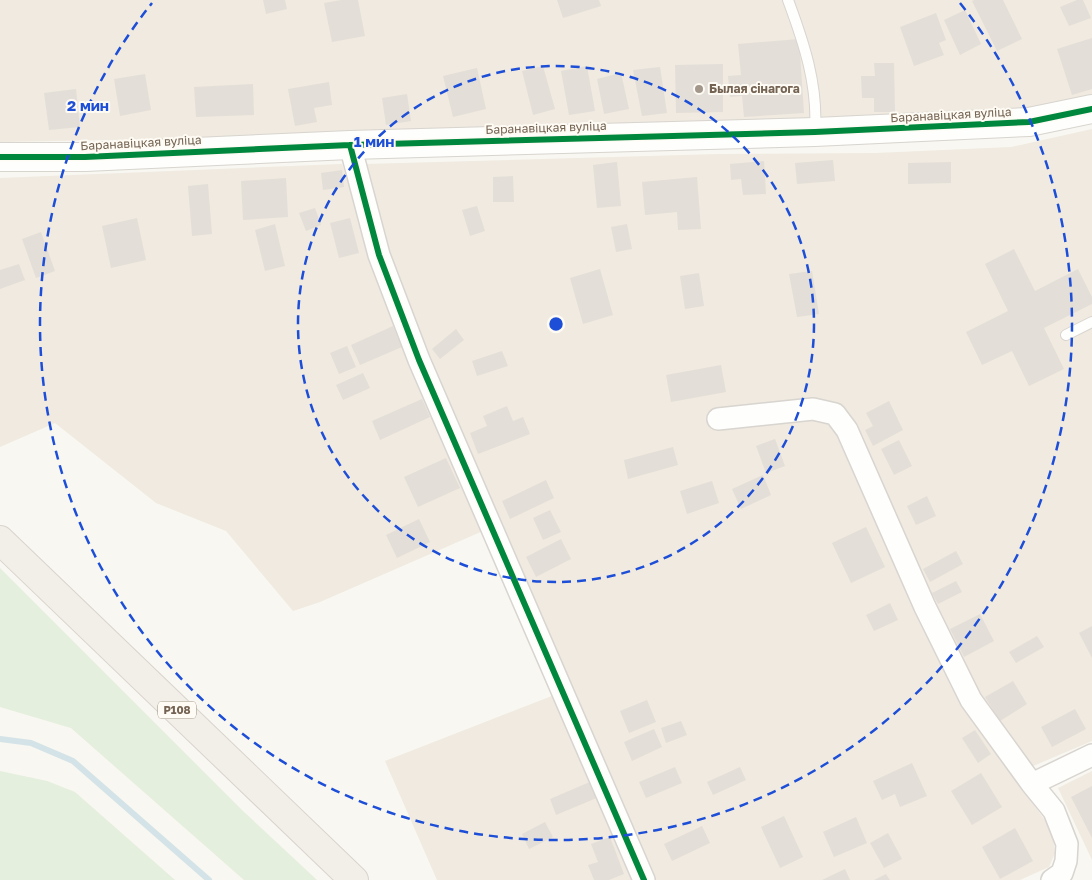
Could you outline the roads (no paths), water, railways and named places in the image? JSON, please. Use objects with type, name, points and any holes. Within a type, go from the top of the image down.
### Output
[{"type":"main road","name":"Р108","points":[[0,540],[354,880]]},
{"type":"street","name":"Баранавіцкая вуліца","points":[[0,158],[85,157],[350,145],[815,132],[1029,122],[1092,109]]},
{"type":"street","points":[[350,145],[379,255],[419,360],[644,880]]},
{"type":"street","points":[[718,419],[813,409],[835,414],[847,430],[925,607],[971,700],[1054,811],[1066,844],[1066,861],[1062,873],[1052,880]]},
{"type":"street","points":[[1032,784],[1092,755]]},
{"type":"lane","points":[[788,0],[805,45],[816,105],[815,132]]},
{"type":"lane","points":[[1066,335],[1092,322]]},
{"type":"waterway","points":[[0,739],[31,743],[73,761],[209,880]]},
{"type":"place","name":"Былая сінагога","points":[[699,89]]}]
